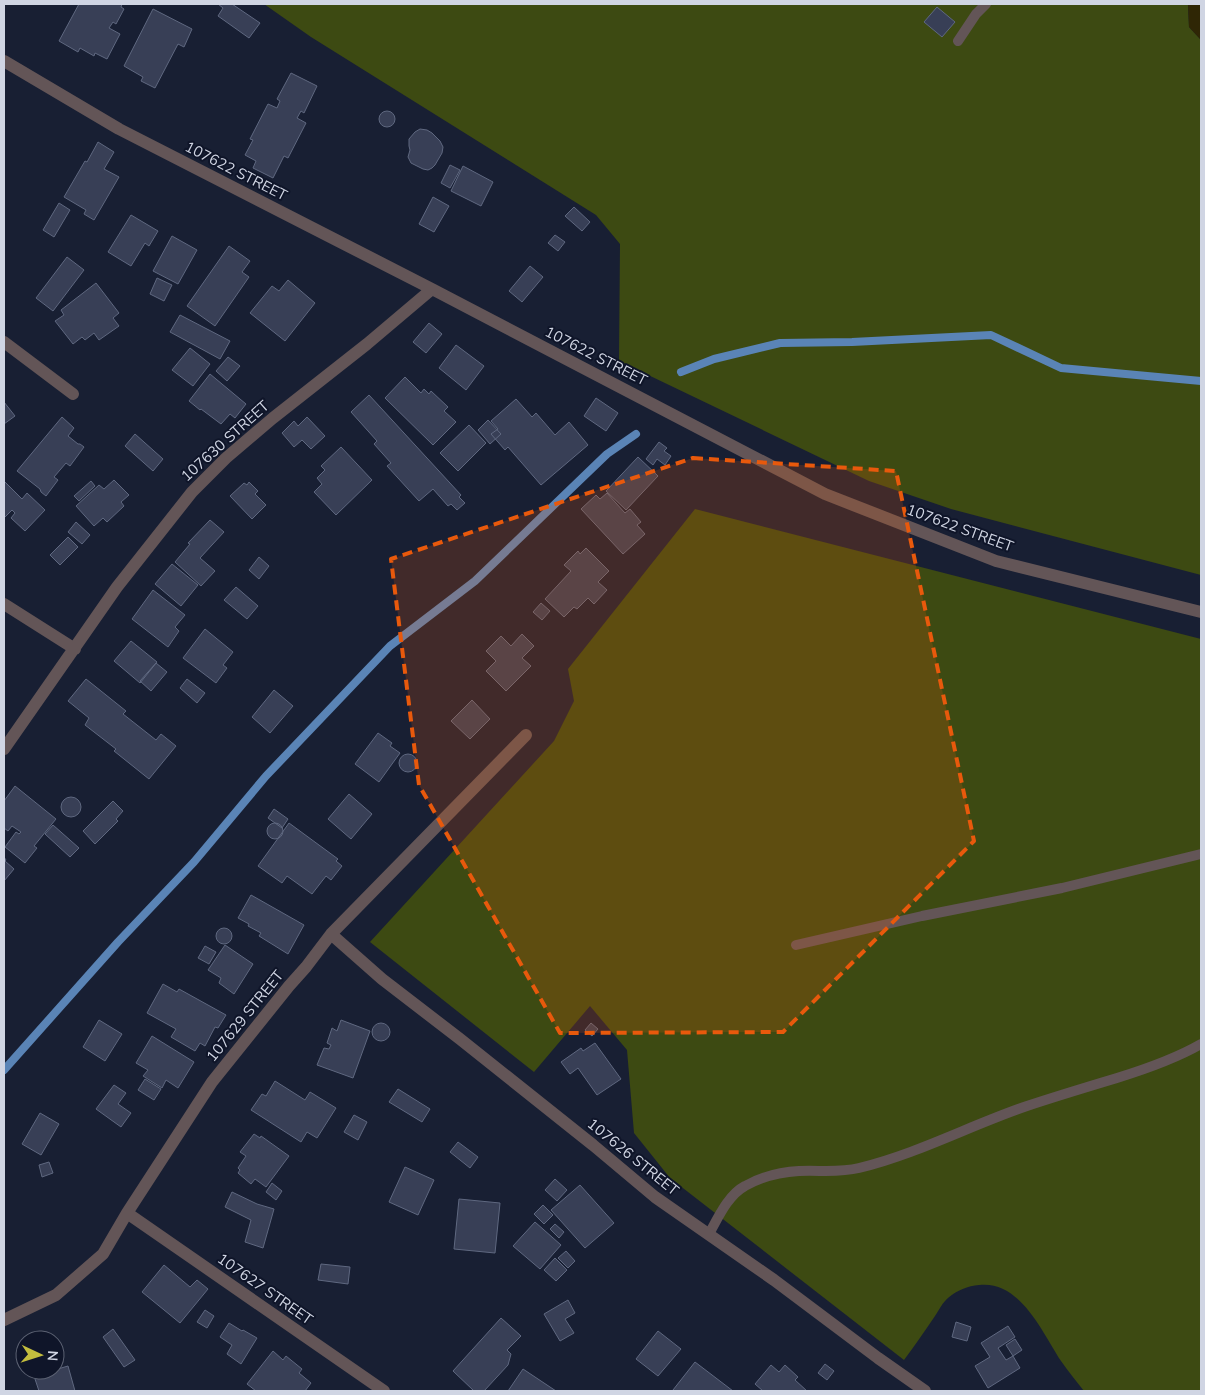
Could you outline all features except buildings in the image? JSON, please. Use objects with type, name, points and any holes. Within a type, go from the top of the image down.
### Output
[{"type":"street","name":"107622 STREET","points":[[4,61],[119,129],[826,494],[996,561],[1201,612]]},
{"type":"street","name":"107630 STREET","points":[[4,748],[117,587],[192,492],[226,458],[273,418],[367,344],[432,289]]},
{"type":"street","points":[[4,342],[73,394]]},
{"type":"street","points":[[4,604],[75,649]]},
{"type":"street","name":"107629 STREET","points":[[4,1320],[56,1295],[103,1254],[127,1213],[212,1082],[288,986],[306,967],[331,934],[526,735]]},
{"type":"street","name":"107626 STREET","points":[[331,934],[382,979],[593,1145],[655,1197],[774,1280],[925,1391]]},
{"type":"street","name":"107627 STREET","points":[[127,1213],[384,1391]]},
{"type":"lane","points":[[958,41],[976,14],[986,4]]},
{"type":"lane","points":[[796,945],[922,916],[1062,888],[1201,854]]},
{"type":"lane","points":[[709,1234],[724,1205],[743,1186],[760,1179],[780,1173],[799,1171],[836,1172],[874,1164],[1026,1106],[1138,1072],[1172,1059],[1201,1044]]},
{"type":"highlighted area","points":[[693,458],[896,471],[974,841],[783,1032],[560,1033],[419,785],[391,559]]},
{"type":"green space","points":[[264,4],[1188,4],[1189,27],[1201,40],[1201,575],[951,509],[869,481],[619,361],[620,244],[596,215],[311,37]]},
{"type":"green space","points":[[695,509],[1201,639],[1201,1391],[1084,1391],[1061,1361],[1028,1310],[1018,1299],[994,1286],[971,1286],[951,1295],[904,1360],[670,1178],[634,1133],[627,1050],[590,1006],[534,1072],[370,942],[554,741],[574,701],[568,669]]},
{"type":"sand","points":[[1188,4],[1201,4],[1201,40],[1189,27]]},
{"type":"waterway","points":[[681,372],[714,359],[780,343],[852,342],[991,335],[1061,368],[1201,381]]},
{"type":"waterway","points":[[4,1070],[118,942],[194,862],[266,776],[390,646],[475,581],[607,454],[636,434]]}]
